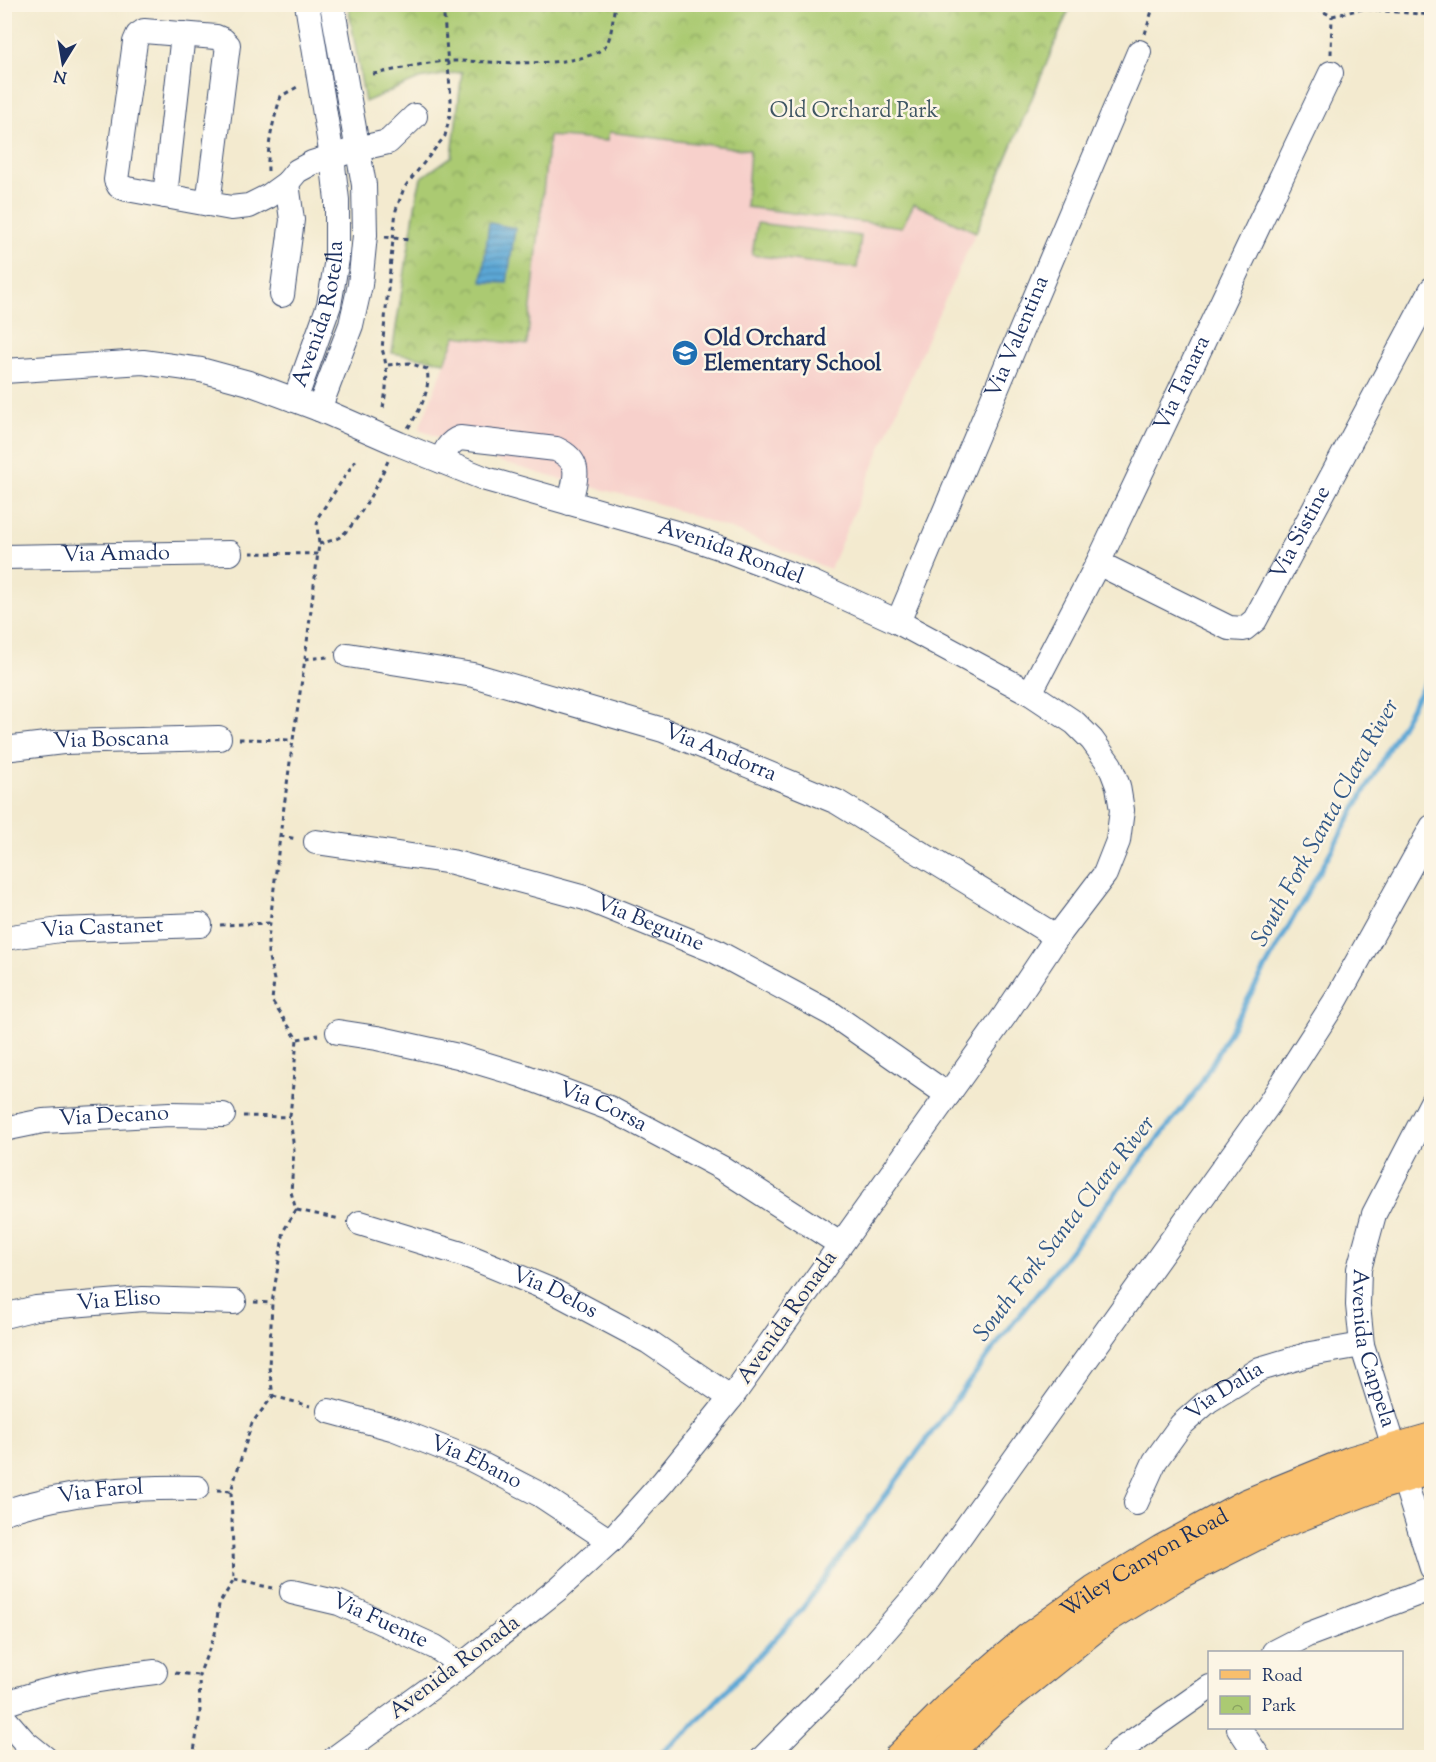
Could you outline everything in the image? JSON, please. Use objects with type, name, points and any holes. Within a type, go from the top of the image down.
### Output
[{"type":"main road","name":"Wiley Canyon Road","points":[[940,1758],[990,1710],[1106,1617],[1175,1575],[1274,1525],[1374,1486],[1410,1465],[1431,1439]]},
{"type":"main road","name":"Wiley Canyon Road","points":[[900,1758],[956,1701],[1029,1639],[1095,1592],[1162,1551],[1247,1505],[1352,1462],[1410,1465]]},
{"type":"street","name":"Avenida Rotella","points":[[4,371],[143,362],[201,370],[249,383],[295,400],[329,304],[337,259],[337,200],[332,157],[307,4]]},
{"type":"street","name":"Avenida Rotella","points":[[319,409],[351,325],[360,285],[365,235],[364,185],[332,4]]},
{"type":"street","points":[[208,204],[228,45],[216,37],[144,31],[138,35],[135,42],[116,180],[119,186],[128,189],[208,204],[231,208],[249,206],[278,189],[297,171],[312,163],[357,148],[388,142],[415,116]]},
{"type":"street","points":[[165,196],[183,34]]},
{"type":"street","name":"Via Valentina","points":[[898,622],[1139,52]]},
{"type":"street","name":"Via Tanara","points":[[1030,693],[1098,563],[1331,74]]},
{"type":"street","points":[[278,189],[292,220],[282,295]]},
{"type":"street","name":"Via Sistine","points":[[1098,563],[1229,628],[1244,629],[1250,625],[1255,620],[1431,289]]},
{"type":"street","name":"Avenida Rondel","points":[[295,400],[486,479],[683,534],[813,583],[898,622],[1030,693],[1075,723],[1092,740],[1110,765],[1118,786]]},
{"type":"street","points":[[442,461],[449,445],[460,438],[556,449],[568,455],[573,461],[576,473],[570,502]]},
{"type":"street","name":"Via Amado","points":[[4,557],[230,553]]},
{"type":"street","name":"Via Andorra","points":[[348,655],[473,675],[663,730],[837,802],[1058,937]]},
{"type":"street","name":"Via Boscana","points":[[4,749],[63,742],[219,738]]},
{"type":"street","name":"Avenida Ronada","points":[[335,1758],[462,1665],[559,1588],[610,1542],[663,1482],[731,1398],[1105,874],[1118,841],[1122,810],[1118,786]]},
{"type":"street","points":[[763,1758],[848,1673],[929,1580],[1269,1104],[1336,1000],[1431,827]]},
{"type":"street","name":"Via Beguine","points":[[316,842],[452,862],[585,898],[714,951],[803,998],[832,1014],[948,1095]]},
{"type":"street","name":"Via Castanet","points":[[4,938],[60,930],[200,925]]},
{"type":"street","name":"Via Corsa","points":[[338,1032],[458,1056],[521,1075],[609,1108],[722,1167],[840,1244]]},
{"type":"street","name":"Via Decano","points":[[4,1129],[43,1121],[171,1114],[224,1116]]},
{"type":"street","name":"Avenida Cappela","points":[[1428,1116],[1374,1214],[1359,1269],[1358,1305],[1362,1345],[1410,1465],[1431,1568]]},
{"type":"street","name":"Via Delos","points":[[360,1223],[468,1256],[553,1291],[649,1342],[731,1398]]},
{"type":"street","name":"Via Eliso","points":[[4,1316],[36,1308],[143,1299],[234,1302]]},
{"type":"street","name":"Via Dalia","points":[[1137,1503],[1155,1461],[1180,1425],[1208,1401],[1260,1369],[1310,1354],[1362,1345]]},
{"type":"street","name":"Via Ebano","points":[[329,1411],[395,1429],[471,1459],[539,1494],[610,1542]]},
{"type":"street","name":"Via Farol","points":[[4,1512],[84,1493],[145,1487],[197,1488]]},
{"type":"street","points":[[1278,1651],[1307,1635],[1431,1588]]},
{"type":"street","name":"Via Fuente","points":[[292,1592],[339,1603],[435,1647],[462,1665]]},
{"type":"street","points":[[4,1704],[37,1692],[111,1677],[155,1672]]},
{"type":"street","points":[[1113,1758],[1119,1751],[1208,1689]]},
{"type":"street","points":[[4,1718],[24,1742],[45,1758]]},
{"type":"street","points":[[1240,1729],[1258,1758]]},
{"type":"path","points":[[383,408],[387,390],[387,365],[382,349],[388,309],[396,210],[404,188],[445,136],[450,115],[445,4]]},
{"type":"path","points":[[373,74],[448,61],[533,63],[572,60],[596,52],[606,44],[611,31],[615,4]]},
{"type":"path","points":[[1139,52],[1154,4]]},
{"type":"path","points":[[1308,4],[1332,16],[1362,9],[1431,15]]},
{"type":"path","points":[[1331,74],[1332,16]]},
{"type":"path","points":[[278,189],[268,161],[273,123],[281,96],[299,86]]},
{"type":"path","points":[[386,237],[410,240]]},
{"type":"path","points":[[387,365],[409,363],[427,369],[429,380],[425,397],[407,430]]},
{"type":"path","points":[[193,1758],[200,1713],[199,1675],[215,1634],[219,1604],[234,1580],[231,1491],[252,1423],[273,1396],[269,1367],[272,1303],[284,1230],[296,1210],[291,1192],[294,1150],[290,1117],[297,1039],[272,1001],[274,980],[268,953],[270,923],[318,554],[318,517],[357,458]]},
{"type":"path","points":[[319,544],[338,537],[347,530],[371,496],[389,460]]},
{"type":"path","points":[[230,553],[318,554]]},
{"type":"path","points":[[219,738],[292,740]]},
{"type":"path","points":[[200,925],[270,923]]},
{"type":"path","points":[[224,1116],[290,1117]]},
{"type":"path","points":[[296,1210],[360,1223]]},
{"type":"path","points":[[273,1396],[329,1411]]},
{"type":"path","points":[[234,1580],[292,1592]]},
{"type":"path","points":[[155,1672],[199,1675]]},
{"type":"shaded area","name":"Old Orchard Elementary School","points":[[608,132],[751,150],[746,207],[914,204],[976,232],[930,332],[830,569],[731,529],[656,503],[484,457],[419,429],[456,336],[527,345],[549,136],[606,141]]},
{"type":"green space","name":"Old Orchard Park","points":[[348,5],[1075,5],[1068,12],[976,232],[914,204],[902,227],[746,207],[750,150],[609,132],[607,141],[549,136],[527,345],[456,336],[445,362],[392,353],[421,178],[452,156],[462,72],[419,79],[365,102]]},
{"type":"green space","points":[[757,223],[861,236],[857,268],[752,255]]},
{"type":"water","points":[[489,223],[515,228],[507,283],[482,282]]},
{"type":"waterway","name":"South Fork Santa Clara River","points":[[655,1758],[689,1730],[799,1613],[993,1349],[1198,1088],[1432,671]]},
{"type":"place","name":"Old Orchard Elementary School","points":[[685,353]]}]
